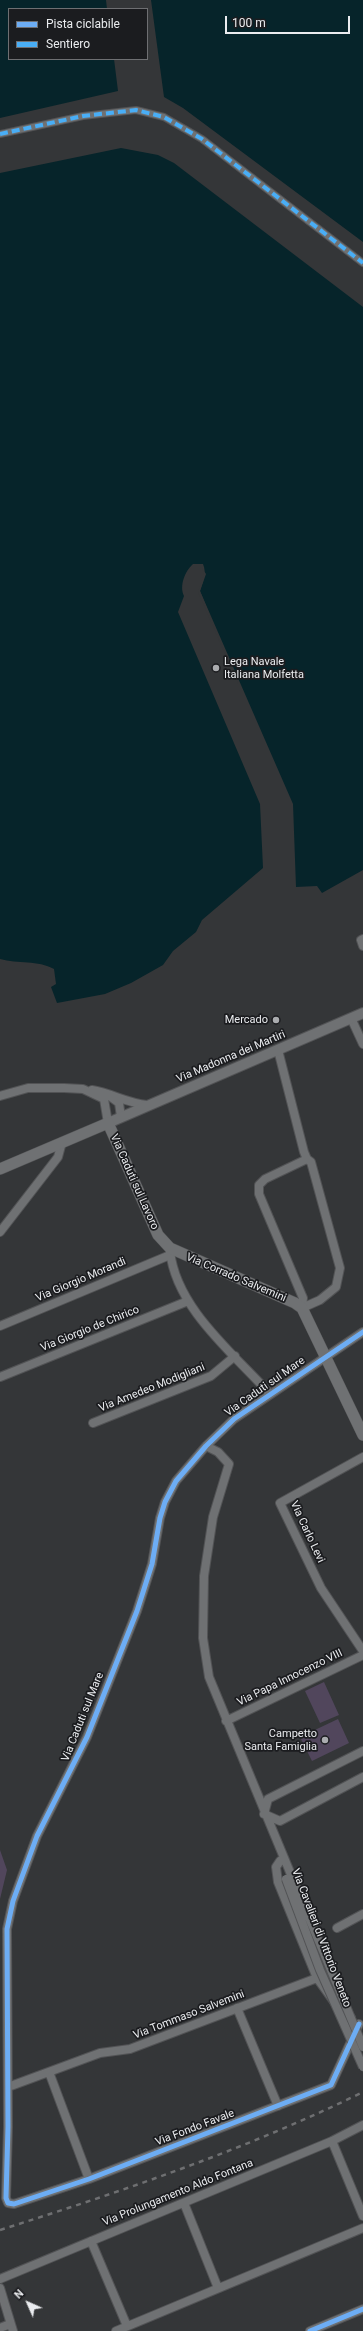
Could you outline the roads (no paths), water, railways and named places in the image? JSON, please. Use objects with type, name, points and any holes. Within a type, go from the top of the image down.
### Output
[{"type":"main road","points":[[0,1169],[108,1123]]},
{"type":"main road","name":"Via Caduti sul Lavoro","points":[[108,1123],[158,1235],[170,1252]]},
{"type":"main road","name":"Via Corrado Salvemini","points":[[170,1252],[295,1303],[302,1308]]},
{"type":"main road","points":[[302,1308],[363,1435]]},
{"type":"street","points":[[0,134],[83,116],[136,110],[164,117],[202,139],[363,263]]},
{"type":"street","points":[[363,939],[360,940],[363,946]]},
{"type":"street","name":"Via Madonna dei Martiri","points":[[108,1123],[363,1013]]},
{"type":"street","points":[[351,1018],[363,1044]]},
{"type":"street","points":[[278,1050],[307,1159],[311,1162],[340,1268],[336,1287],[320,1300],[302,1308],[303,1298],[259,1194],[259,1185],[265,1179],[307,1159]]},
{"type":"street","points":[[0,1096],[28,1088],[83,1089],[106,1092],[132,1104],[147,1106]]},
{"type":"street","points":[[83,1089],[104,1099],[108,1123]]},
{"type":"street","points":[[106,1092],[118,1103],[121,1117]]},
{"type":"street","points":[[0,1232],[58,1157],[62,1142]]},
{"type":"street","name":"Via Caduti sul Lavoro","points":[[170,1252],[178,1283],[188,1301],[211,1331],[270,1394]]},
{"type":"street","name":"Via Giorgio Morandi","points":[[0,1326],[170,1252]]},
{"type":"street","name":"Via Giorgio de Chirico","points":[[0,1377],[188,1301]]},
{"type":"street","name":"Via Caduti sul Mare","points":[[6,2198],[8,2087],[7,1929],[13,1901],[37,1836],[87,1737],[137,1611],[152,1564],[165,1502],[176,1481],[206,1446],[234,1419],[363,1332]]},
{"type":"street","name":"Via Amedeo Modigliani","points":[[93,1423],[211,1376],[236,1356]]},
{"type":"street","name":"Via Cavalieri di Vittorio Veneto","points":[[206,1446],[218,1452],[228,1464],[213,1517],[204,1576],[203,1638],[210,1677],[226,1721],[289,1878],[363,2047]]},
{"type":"street","name":"Via Carlo Levi","points":[[363,1457],[280,1503],[321,1588],[363,1651]]},
{"type":"street","name":"Via Papa Innocenzo VIII","points":[[226,1721],[363,1655]]},
{"type":"street","points":[[363,1752],[268,1799],[264,1814],[280,1821],[363,1777]]},
{"type":"street","name":"Via Cavalieri di Vittorio Veneto","points":[[264,1814],[280,1861],[289,1878],[320,1970],[363,2067]]},
{"type":"street","points":[[280,1861],[276,1867],[278,1882],[317,1978],[334,2003],[361,2025]]},
{"type":"street","points":[[337,1928],[363,1914]]},
{"type":"street","name":"Via Tommaso Salvemini","points":[[8,2087],[100,2053],[130,2049],[317,1978]]},
{"type":"street","points":[[237,2008],[278,2106]]},
{"type":"street","name":"Via Fondo Favale","points":[[6,2198],[8,2203],[14,2204],[89,2179],[331,2085],[361,2025]]},
{"type":"street","points":[[49,2072],[89,2179]]},
{"type":"street","name":"Via Prolungamento Aldo Fontana","points":[[0,2279],[332,2141],[363,2125]]},
{"type":"street","points":[[332,2141],[363,2216]]},
{"type":"street","points":[[184,2203],[218,2288]]},
{"type":"street","points":[[116,2331],[363,2228]]},
{"type":"street","points":[[91,2241],[127,2326]]},
{"type":"street","points":[[0,2288],[3,2310],[12,2327],[0,2328]]},
{"type":"street","points":[[310,2331],[363,2308]]},
{"type":"water","points":[[0,0],[106,0],[107,8],[8,8],[8,60],[114,60],[118,91],[0,118]]},
{"type":"water","points":[[151,0],[363,0],[363,242],[183,108],[164,97]]},
{"type":"water","points":[[121,148],[158,155],[174,163],[363,307],[363,870],[322,893],[317,886],[296,887],[293,804],[200,591],[205,574],[203,564],[193,564],[184,579],[182,588],[184,596],[178,612],[260,804],[263,868],[202,920],[196,932],[173,951],[163,965],[131,983],[105,994],[57,1003],[51,987],[56,984],[54,969],[41,964],[0,959],[0,173]]},
{"type":"railway","points":[[0,2230],[184,2168],[275,2132],[363,2092]]},
{"type":"place","name":"Lega Navale Italiana Molfetta","points":[[216,668]]},
{"type":"place","name":"Mercado","points":[[276,1020]]},
{"type":"place","name":"Campetto Santa Famiglia","points":[[325,1740]]}]
